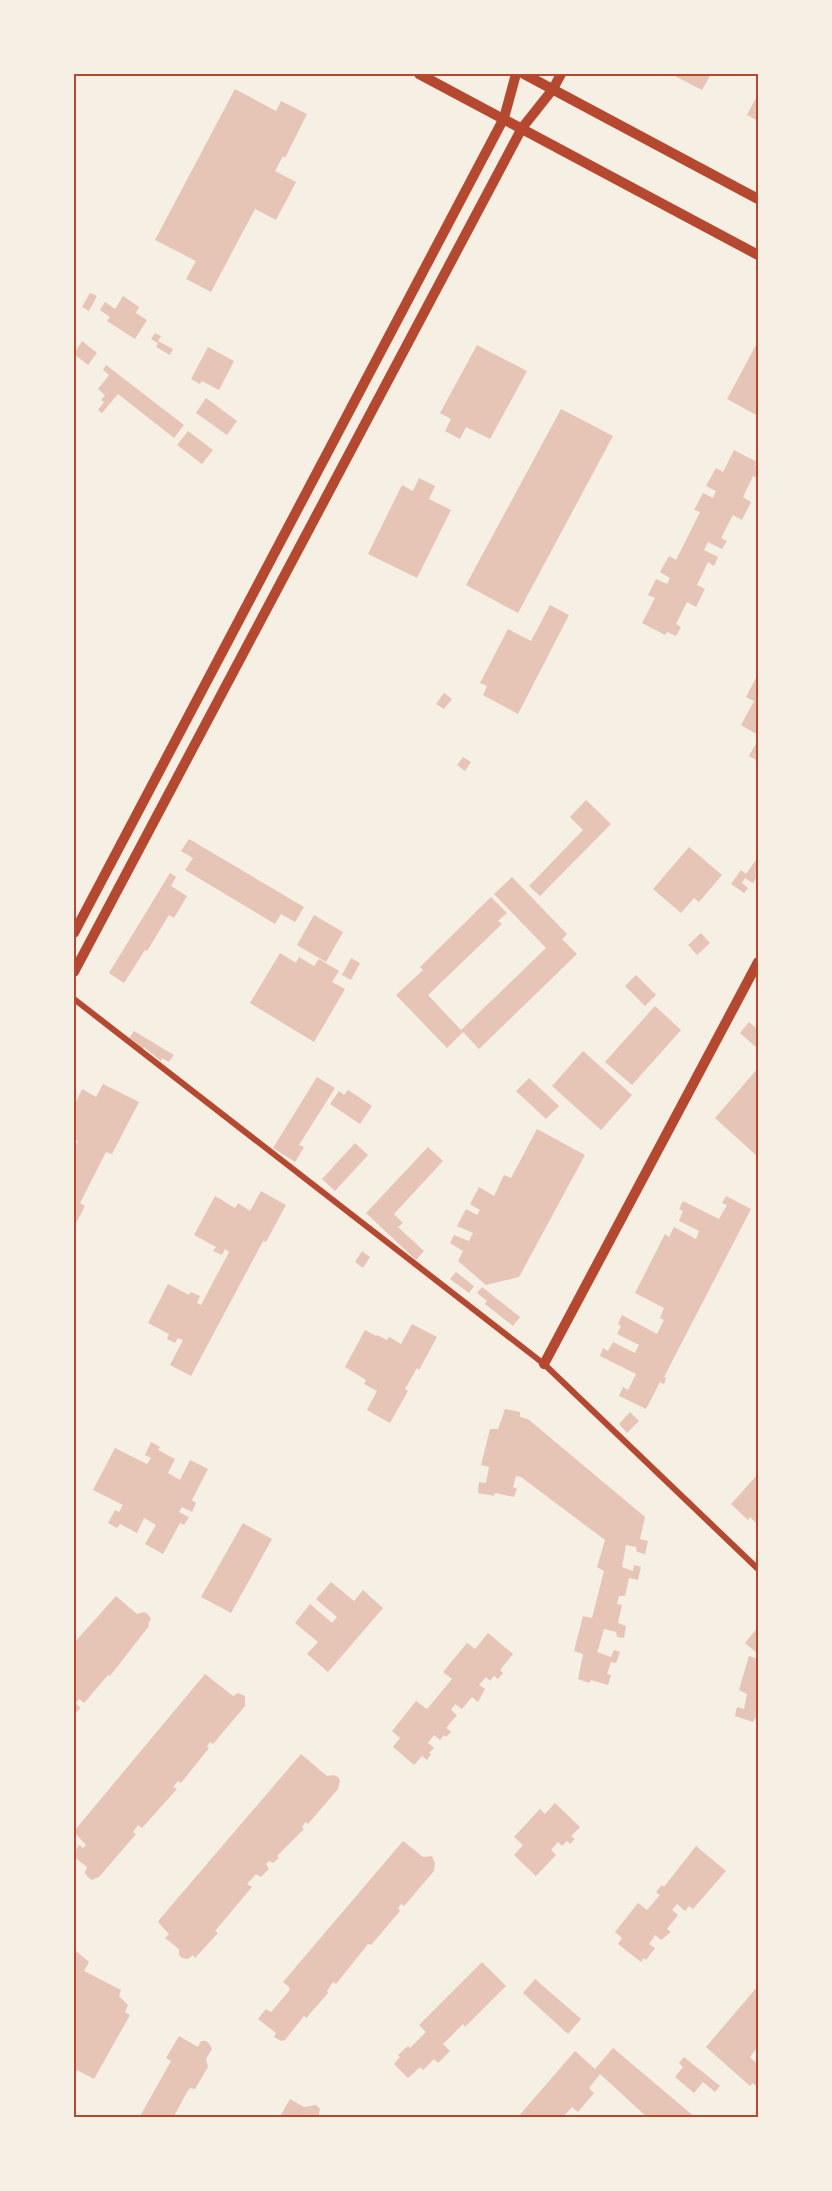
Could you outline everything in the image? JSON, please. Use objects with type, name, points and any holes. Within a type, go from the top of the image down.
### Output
[{"type":"main road","points":[[419,74],[759,255]]},
{"type":"main road","points":[[74,933],[504,118],[516,74]]},
{"type":"main road","points":[[524,74],[759,199]]},
{"type":"main road","points":[[74,972],[522,128],[553,89],[561,74]]},
{"type":"main road","points":[[544,1364],[759,962]]},
{"type":"street","points":[[74,999],[544,1364],[759,1569]]},
{"type":"building","points":[[671,74],[711,74],[702,90]]},
{"type":"building","points":[[235,89],[276,111],[281,101],[307,114],[285,158],[283,156],[275,171],[296,182],[276,220],[255,209],[211,292],[186,279],[196,261],[155,240]]},
{"type":"building","points":[[758,94],[758,121],[747,115]]},
{"type":"building","points":[[90,293],[97,296],[89,311],[82,307]]},
{"type":"building","points":[[123,296],[139,307],[136,313],[147,320],[135,339],[107,321],[110,317],[100,310],[105,302],[115,309]]},
{"type":"building","points":[[155,333],[161,336],[158,341],[173,349],[170,355],[156,347],[158,343],[151,339]]},
{"type":"building","points":[[82,341],[97,353],[88,365],[74,354]]},
{"type":"building","points":[[477,345],[527,371],[490,439],[466,427],[460,439],[445,431],[451,419],[440,413]]},
{"type":"building","points":[[756,345],[758,346],[758,416],[727,399]]},
{"type":"building","points":[[208,347],[234,361],[219,390],[202,381],[200,384],[191,379]]},
{"type":"building","points":[[106,365],[184,425],[174,438],[118,394],[102,413],[98,410],[104,402],[101,400],[105,395],[98,389],[109,375],[103,370]]},
{"type":"building","points":[[206,398],[237,421],[227,435],[196,413]]},
{"type":"building","points":[[561,409],[613,436],[518,613],[466,585]]},
{"type":"building","points":[[188,431],[213,450],[202,464],[177,445]]},
{"type":"building","points":[[734,450],[757,462],[755,465],[758,466],[758,479],[753,476],[743,497],[751,502],[742,520],[733,515],[721,538],[727,541],[722,549],[708,542],[704,550],[718,557],[714,566],[708,562],[697,585],[705,589],[696,607],[687,602],[676,624],[681,627],[676,636],[667,632],[665,635],[642,623],[655,598],[648,595],[656,579],[667,584],[670,578],[660,572],[669,556],[676,560],[700,512],[694,510],[703,493],[713,498],[716,491],[706,486],[716,468],[723,472]]},
{"type":"building","points":[[419,478],[435,486],[429,499],[451,510],[417,578],[368,554],[402,485],[413,491]]},
{"type":"building","points":[[550,605],[569,615],[518,714],[483,695],[487,686],[480,683],[508,629],[531,641]]},
{"type":"building","points":[[758,674],[758,735],[741,725],[754,701],[746,697]]},
{"type":"building","points":[[444,693],[452,699],[444,709],[436,704]]},
{"type":"building","points":[[758,740],[758,761],[749,756]]},
{"type":"building","points":[[463,757],[471,762],[465,771],[457,765]]},
{"type":"building","points":[[586,800],[611,824],[540,896],[529,886],[583,830],[570,817]]},
{"type":"building","points":[[189,839],[304,907],[295,922],[281,914],[275,924],[185,870],[193,858],[181,851]]},
{"type":"building","points":[[689,847],[722,875],[699,902],[694,898],[681,913],[653,889]]},
{"type":"building","points":[[758,857],[758,875],[753,883],[745,878],[742,883],[748,888],[744,893],[731,884],[741,870],[746,874]]},
{"type":"building","points":[[170,873],[176,877],[171,886],[187,896],[174,918],[169,915],[124,983],[109,973]]},
{"type":"building","points":[[512,877],[567,934],[562,939],[577,954],[479,1049],[463,1032],[447,1048],[396,995],[423,970],[420,967],[491,897],[507,913],[498,921],[502,924],[428,995],[461,1030],[546,948],[494,894]]},
{"type":"building","points":[[314,915],[343,932],[326,962],[297,945]]},
{"type":"building","points":[[701,933],[710,943],[697,955],[688,945]]},
{"type":"building","points":[[280,953],[296,963],[299,957],[314,966],[319,959],[339,971],[332,982],[345,989],[314,1042],[250,1003]]},
{"type":"building","points":[[351,958],[360,963],[351,980],[342,975]]},
{"type":"building","points":[[636,975],[656,995],[645,1006],[625,986]]},
{"type":"building","points":[[655,1006],[681,1030],[632,1085],[605,1062]]},
{"type":"building","points":[[749,1022],[758,1030],[758,1049],[740,1033]]},
{"type":"building","points":[[134,1031],[174,1055],[169,1062],[162,1058],[161,1061],[144,1047],[143,1049],[128,1040]]},
{"type":"building","points":[[583,1051],[632,1095],[601,1130],[552,1086]]},
{"type":"building","points":[[758,1068],[758,1157],[715,1118]]},
{"type":"building","points":[[317,1077],[335,1088],[299,1145],[304,1147],[295,1162],[273,1148]]},
{"type":"building","points":[[529,1078],[559,1106],[546,1119],[516,1091]]},
{"type":"building","points":[[103,1084],[139,1102],[112,1154],[106,1152],[80,1203],[85,1206],[74,1227],[74,1149],[78,1141],[74,1139],[74,1106],[82,1089],[96,1097]]},
{"type":"building","points":[[348,1090],[372,1106],[360,1124],[330,1104],[339,1091],[344,1095]]},
{"type":"building","points":[[537,1129],[585,1155],[519,1277],[486,1285],[458,1261],[463,1251],[450,1243],[454,1235],[469,1241],[473,1233],[457,1226],[466,1209],[477,1215],[480,1210],[470,1204],[479,1187],[494,1196],[504,1175],[511,1178]]},
{"type":"building","points":[[355,1143],[368,1155],[335,1191],[322,1179]]},
{"type":"building","points":[[428,1147],[443,1161],[394,1214],[403,1223],[398,1227],[424,1251],[416,1260],[366,1213]]},
{"type":"building","points":[[261,1191],[286,1205],[266,1242],[263,1241],[191,1376],[170,1365],[183,1340],[178,1338],[175,1343],[167,1339],[169,1334],[148,1323],[168,1284],[189,1295],[191,1292],[200,1296],[197,1303],[201,1305],[229,1252],[225,1249],[222,1255],[213,1251],[216,1247],[194,1235],[215,1196],[235,1208],[238,1203],[250,1211]]},
{"type":"building","points":[[726,1196],[751,1209],[664,1377],[666,1378],[664,1384],[660,1382],[646,1409],[619,1396],[623,1387],[628,1390],[636,1374],[600,1356],[603,1348],[608,1351],[613,1342],[635,1353],[639,1345],[617,1334],[621,1326],[618,1324],[622,1315],[657,1334],[664,1320],[660,1318],[664,1308],[635,1293],[665,1234],[669,1237],[674,1227],[696,1239],[699,1231],[679,1221],[683,1211],[679,1209],[683,1201],[719,1219],[727,1205],[722,1203]]},
{"type":"building","points":[[362,1251],[370,1257],[363,1268],[355,1262]]},
{"type":"building","points":[[456,1272],[474,1286],[469,1293],[450,1279]]},
{"type":"building","points":[[482,1287],[520,1317],[513,1326],[485,1304],[487,1301],[477,1293]]},
{"type":"building","points":[[412,1324],[437,1337],[419,1370],[417,1368],[405,1389],[408,1391],[390,1423],[367,1410],[377,1391],[364,1384],[366,1380],[345,1367],[365,1330],[387,1340],[389,1337],[401,1344]]},
{"type":"building","points":[[505,1409],[520,1412],[520,1417],[528,1419],[645,1517],[640,1539],[648,1541],[645,1554],[637,1552],[636,1547],[626,1545],[622,1567],[633,1571],[634,1565],[641,1567],[638,1580],[629,1578],[625,1596],[619,1596],[617,1604],[622,1605],[618,1623],[626,1626],[624,1638],[617,1637],[616,1632],[604,1629],[597,1652],[611,1657],[614,1650],[620,1652],[616,1663],[611,1662],[607,1674],[611,1675],[608,1685],[578,1679],[583,1654],[574,1651],[583,1616],[592,1618],[604,1571],[597,1567],[605,1540],[521,1477],[516,1476],[513,1487],[517,1489],[514,1497],[495,1493],[494,1496],[478,1493],[479,1482],[486,1483],[489,1467],[481,1465],[490,1429],[498,1429]]},
{"type":"building","points":[[630,1412],[639,1421],[627,1433],[619,1424]]},
{"type":"building","points":[[151,1442],[160,1447],[158,1450],[175,1459],[168,1473],[180,1480],[190,1460],[208,1469],[192,1500],[196,1503],[192,1512],[182,1507],[179,1512],[189,1517],[184,1525],[180,1523],[163,1554],[145,1544],[156,1525],[144,1518],[137,1533],[120,1524],[117,1528],[108,1523],[115,1510],[119,1512],[123,1505],[93,1490],[115,1448],[147,1464],[151,1458],[145,1455]]},
{"type":"building","points":[[758,1474],[758,1525],[750,1517],[748,1520],[731,1504]]},
{"type":"building","points":[[243,1523],[272,1539],[231,1613],[201,1597]]},
{"type":"building","points":[[331,1582],[354,1601],[363,1590],[383,1608],[328,1672],[307,1654],[318,1642],[295,1623],[310,1604],[332,1623],[337,1617],[316,1599]]},
{"type":"building","points":[[116,1596],[137,1614],[144,1612],[148,1614],[151,1619],[149,1626],[110,1676],[108,1675],[84,1703],[79,1699],[76,1703],[80,1708],[74,1715],[74,1643]]},
{"type":"building","points":[[758,1627],[758,1654],[745,1643]]},
{"type":"building","points":[[488,1633],[513,1654],[500,1670],[503,1673],[498,1679],[494,1676],[490,1681],[486,1677],[479,1685],[485,1689],[478,1702],[472,1697],[462,1709],[455,1704],[451,1710],[457,1715],[446,1728],[451,1732],[440,1740],[434,1735],[428,1743],[434,1748],[427,1760],[422,1756],[414,1765],[393,1747],[400,1738],[392,1731],[416,1701],[427,1709],[452,1679],[443,1672],[467,1643],[475,1649]]},
{"type":"building","points":[[749,1656],[758,1659],[758,1719],[755,1718],[753,1722],[735,1716],[737,1707],[744,1709],[747,1694],[739,1690]]},
{"type":"building","points":[[205,1674],[233,1696],[238,1693],[245,1696],[245,1706],[213,1744],[210,1742],[207,1747],[209,1748],[181,1783],[178,1781],[173,1787],[177,1789],[142,1828],[138,1825],[133,1832],[136,1834],[99,1877],[92,1880],[85,1873],[87,1867],[74,1857],[79,1845],[83,1848],[86,1845],[74,1832],[75,1830]]},
{"type":"building","points":[[301,1754],[327,1776],[338,1777],[340,1780],[338,1789],[308,1824],[305,1822],[302,1828],[304,1829],[277,1856],[279,1858],[273,1863],[269,1861],[266,1864],[269,1869],[261,1877],[256,1874],[247,1884],[252,1887],[215,1931],[218,1933],[195,1958],[193,1955],[188,1959],[182,1958],[179,1955],[179,1949],[165,1938],[169,1934],[158,1922],[159,1920]]},
{"type":"building","points":[[555,1803],[580,1827],[571,1836],[575,1839],[570,1844],[567,1841],[562,1846],[558,1842],[551,1850],[556,1855],[536,1876],[514,1855],[523,1845],[514,1837],[540,1809],[545,1814]]},
{"type":"building","points":[[403,1841],[423,1857],[432,1856],[435,1863],[434,1871],[404,1906],[401,1904],[398,1908],[400,1911],[371,1945],[368,1944],[336,1984],[333,1982],[328,1993],[307,2018],[304,2016],[285,2040],[281,2041],[274,2037],[276,2033],[258,2019],[266,2009],[271,2012],[289,1991],[290,1988],[283,1982]]},
{"type":"building","points":[[696,1846],[726,1871],[693,1909],[689,1906],[685,1911],[677,1904],[672,1910],[678,1915],[667,1929],[671,1932],[661,1940],[655,1935],[649,1944],[655,1948],[646,1960],[644,1958],[641,1962],[618,1944],[622,1938],[615,1932],[638,1903],[647,1910],[660,1895],[656,1892],[662,1885],[664,1887]]},
{"type":"building","points":[[74,1949],[89,1962],[84,1971],[121,1990],[119,1996],[128,2005],[125,2012],[130,2015],[94,2079],[77,2070],[74,2076]]},
{"type":"building","points":[[482,1962],[506,1986],[465,2027],[463,2024],[443,2044],[450,2051],[438,2063],[434,2059],[423,2070],[420,2067],[408,2078],[394,2064],[400,2057],[398,2055],[408,2046],[410,2048],[426,2032],[419,2025]]},
{"type":"building","points":[[535,1979],[581,2019],[568,2034],[523,1993]]},
{"type":"building","points":[[758,1986],[758,2046],[750,2057],[758,2065],[758,2088],[753,2083],[750,2086],[706,2047]]},
{"type":"building","points":[[179,2036],[198,2047],[201,2041],[206,2041],[210,2045],[212,2049],[206,2059],[208,2067],[195,2089],[190,2088],[187,2092],[173,2118],[139,2118],[171,2061],[166,2058]]},
{"type":"building","points":[[613,2048],[696,2118],[648,2118],[600,2074],[589,2088],[594,2093],[578,2112],[572,2107],[562,2118],[517,2118],[575,2051],[595,2069]]},
{"type":"building","points":[[684,2057],[720,2086],[715,2092],[703,2082],[694,2093],[675,2077],[683,2067],[679,2063]]},
{"type":"building","points":[[290,2099],[304,2107],[316,2105],[320,2109],[318,2118],[279,2118]]}]
